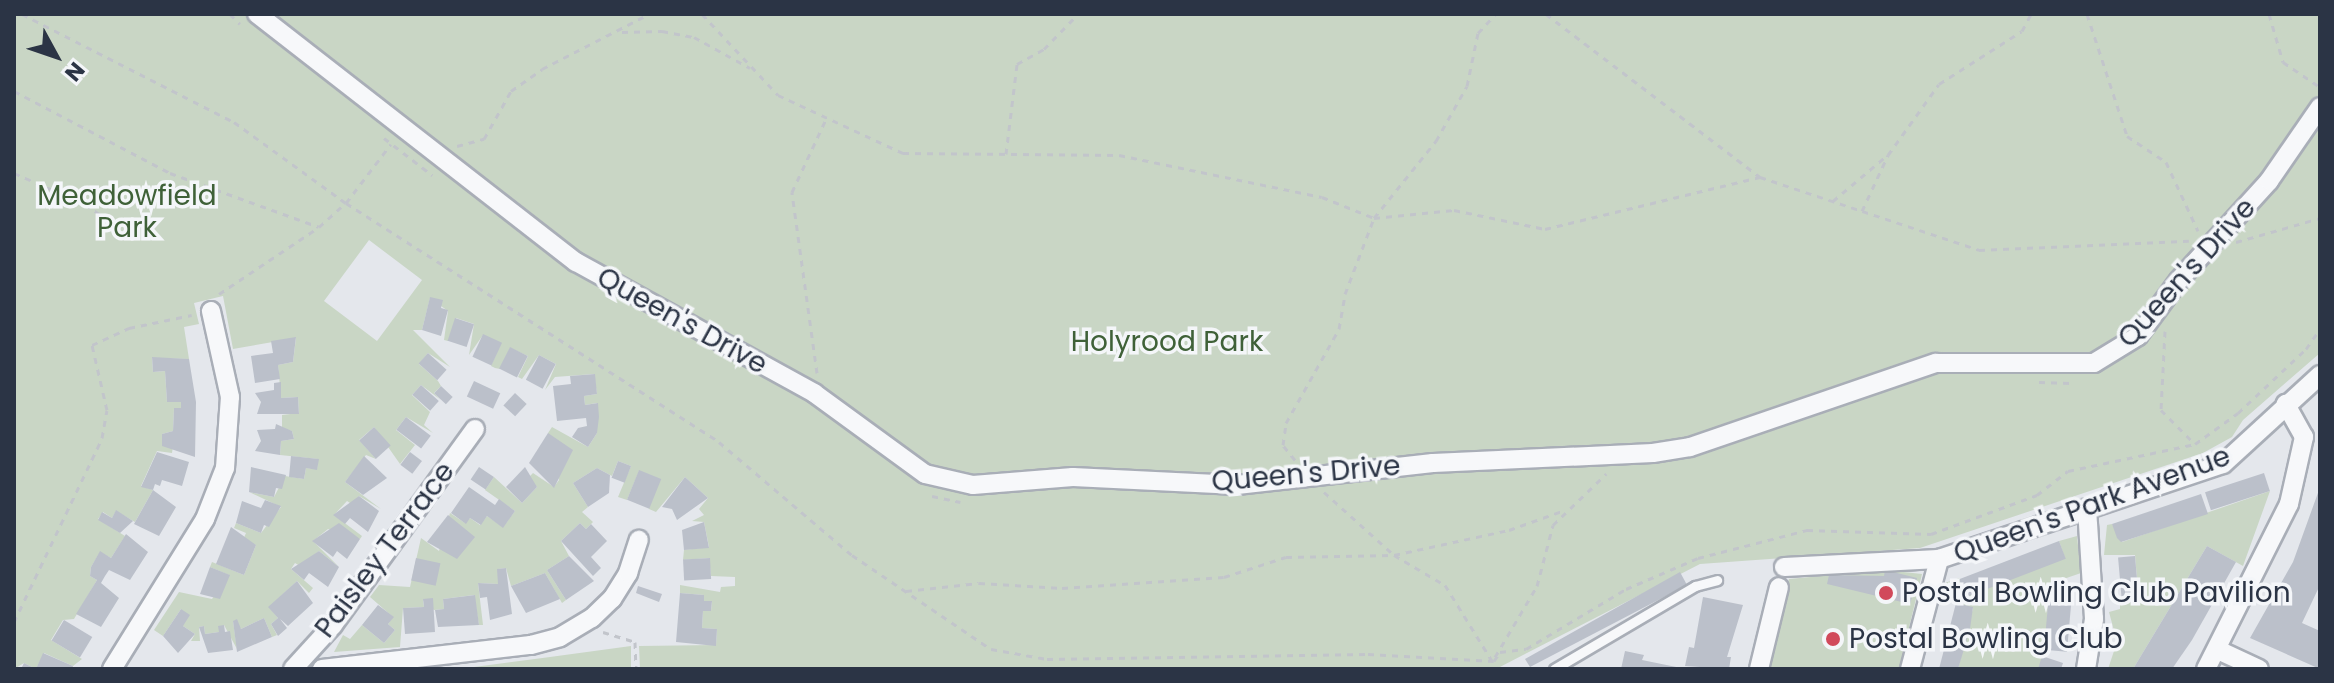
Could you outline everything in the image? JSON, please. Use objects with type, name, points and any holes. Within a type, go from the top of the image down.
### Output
[{"type":"street","name":"Queen's Drive","points":[[250,20],[396,138],[431,154],[576,262],[814,393],[925,474],[961,484],[1084,477],[1237,485],[1433,463],[1663,452],[1936,363],[2094,363],[2138,336],[2269,181],[2320,107]]},
{"type":"street","points":[[119,667],[198,531],[220,483],[231,409],[211,311]]},
{"type":"street","points":[[218,335],[236,330]]},
{"type":"street","name":"Queen's Park Avenue","points":[[1784,567],[1939,559],[2223,464],[2245,449],[2286,404],[2320,375]]},
{"type":"street","points":[[2206,669],[2289,504],[2304,437],[2299,420],[2286,404]]},
{"type":"street","name":"Paisley Terrace","points":[[293,669],[333,625],[475,429]]},
{"type":"street","points":[[2086,669],[2094,619],[2087,508]]},
{"type":"street","points":[[322,669],[531,645],[582,625],[621,587],[639,540]]},
{"type":"street","points":[[1910,669],[1939,559]]},
{"type":"street","points":[[1759,669],[1779,587]]},
{"type":"street","points":[[2218,650],[2259,669]]},
{"type":"lane","points":[[1554,669],[1695,586],[1717,580]]},
{"type":"path","points":[[22,14],[234,122],[346,203],[719,442],[852,555],[991,649],[1047,659],[1368,654],[1494,661]]},
{"type":"path","points":[[230,14],[250,20]]},
{"type":"path","points":[[431,154],[484,139],[511,91],[542,69],[622,32],[649,14]]},
{"type":"path","points":[[702,14],[778,95],[903,153],[1119,155],[1322,197],[1374,218],[1454,210],[1545,229],[1760,177]]},
{"type":"path","points":[[1006,154],[1017,64],[1044,49],[1078,14]]},
{"type":"path","points":[[1308,477],[1283,445],[1286,423],[1339,329],[1345,294],[1374,218],[1436,141],[1467,86],[1478,33],[1496,14]]},
{"type":"path","points":[[1546,14],[1760,177],[1979,250],[2217,240]]},
{"type":"path","points":[[1862,211],[1888,155],[1939,84],[2022,31],[2031,14]]},
{"type":"path","points":[[2087,14],[2127,136],[2166,162],[2197,230],[2217,240]]},
{"type":"path","points":[[2269,14],[2283,62],[2320,87]]},
{"type":"path","points":[[622,32],[662,31],[694,37],[758,74]]},
{"type":"path","points":[[14,91],[170,173],[319,227]]},
{"type":"path","points":[[814,393],[818,367],[792,192],[827,118]]},
{"type":"path","points":[[381,135],[396,138],[441,182]]},
{"type":"path","points":[[14,622],[102,438],[107,410],[92,345],[129,328],[217,308],[220,290],[319,227],[346,203],[396,138]]},
{"type":"path","points":[[1833,201],[1888,155]]},
{"type":"path","points":[[14,173],[85,204],[122,230]]},
{"type":"path","points":[[2238,232],[2229,242],[2247,243],[2320,218]]},
{"type":"path","points":[[2168,318],[2161,343],[2161,410],[2195,444]]},
{"type":"path","points":[[1494,661],[1500,652],[1526,649],[1626,589],[1698,558],[1807,530],[1931,534],[2037,495],[2068,471],[2195,444],[2249,402],[2306,349],[2320,329]]},
{"type":"path","points":[[2027,381],[2077,382]]},
{"type":"path","points":[[1494,661],[1496,650],[1537,586],[1545,543],[1565,510],[1611,472]]},
{"type":"path","points":[[1337,488],[1321,489],[1394,555],[1445,585],[1497,669]]},
{"type":"path","points":[[922,489],[934,497],[966,504]]},
{"type":"path","points":[[906,591],[979,583],[1062,588],[1224,577],[1286,557],[1394,555],[1509,530],[1565,510]]},
{"type":"path","points":[[582,625],[635,642],[636,669]]},
{"type":"green space","name":"Holyrood Park","points":[[14,14],[2320,14],[2320,353],[2243,420],[2232,437],[2203,453],[1920,548],[1700,564],[1496,669],[640,669],[639,646],[716,645],[717,629],[702,628],[703,611],[711,611],[712,602],[704,601],[704,595],[680,593],[680,585],[720,592],[721,587],[735,586],[735,577],[711,576],[709,558],[683,560],[684,550],[709,547],[704,522],[692,521],[704,515],[699,509],[708,498],[685,477],[656,512],[649,509],[639,471],[627,500],[618,497],[631,466],[618,461],[612,476],[597,468],[573,483],[588,507],[582,512],[593,522],[586,529],[580,523],[561,541],[569,556],[547,570],[566,600],[562,603],[545,573],[511,586],[506,568],[498,569],[498,584],[478,583],[483,625],[479,625],[474,595],[443,599],[444,609],[434,610],[423,600],[424,607],[403,608],[400,647],[334,652],[343,635],[350,639],[362,625],[384,643],[395,630],[388,624],[393,617],[370,597],[379,585],[410,587],[421,538],[439,551],[450,513],[465,523],[470,518],[480,525],[487,516],[503,527],[515,511],[485,490],[494,477],[522,503],[537,487],[528,478],[533,473],[554,487],[559,480],[548,433],[552,427],[588,447],[597,433],[597,403],[585,405],[584,396],[597,394],[594,374],[555,377],[545,390],[556,364],[539,355],[522,379],[518,377],[528,356],[510,348],[500,369],[495,368],[491,366],[501,343],[483,335],[469,355],[474,324],[456,318],[448,341],[444,340],[448,311],[430,298],[422,330],[413,330],[450,367],[428,353],[419,364],[438,381],[441,386],[434,393],[441,400],[421,385],[412,395],[430,412],[424,425],[433,433],[406,417],[396,430],[415,445],[400,464],[374,427],[359,440],[376,459],[366,455],[345,482],[381,509],[359,496],[353,505],[347,501],[334,515],[362,536],[360,539],[328,529],[313,541],[339,567],[319,551],[300,566],[295,563],[291,569],[313,588],[309,593],[297,581],[269,607],[278,618],[271,624],[277,635],[272,637],[264,618],[241,629],[233,621],[237,649],[224,625],[219,632],[205,634],[204,626],[199,627],[200,641],[191,641],[195,634],[183,626],[181,609],[163,636],[154,630],[179,592],[212,599],[229,575],[210,567],[212,562],[244,575],[256,545],[243,540],[246,533],[234,528],[236,523],[261,533],[281,507],[249,492],[274,497],[285,476],[304,479],[306,468],[317,469],[318,459],[280,455],[281,441],[294,439],[292,431],[282,429],[282,415],[299,413],[298,397],[281,398],[278,365],[293,362],[296,338],[233,349],[223,296],[194,303],[199,324],[184,327],[189,359],[152,358],[153,372],[165,371],[167,402],[181,402],[181,408],[174,408],[173,431],[162,434],[162,446],[173,446],[172,453],[157,451],[141,486],[153,490],[135,522],[116,511],[112,518],[103,512],[98,519],[125,536],[111,558],[100,552],[91,567],[90,576],[97,580],[74,619],[63,620],[51,640],[82,659],[73,666],[44,653],[36,669],[24,663],[14,669]],"holes":[[[369,240],[422,280],[377,341],[324,301]]]},
{"type":"green space","points":[[2270,491],[2243,566],[2207,546],[2133,669],[2108,669],[2117,642],[2109,612],[2120,609],[2120,603],[2139,602],[2135,555],[2104,555],[2107,525],[2112,524],[2122,542]]},
{"type":"green space","points":[[2077,536],[2081,573],[2049,584],[2046,650],[2038,669],[1958,669],[1973,608],[1941,597],[1945,583],[1959,578],[1965,593],[1974,593],[2065,558],[2059,541]]},
{"type":"green space","name":"Postal Bowling Club","points":[[1885,570],[1922,574],[1899,669],[1767,669],[1789,579]]},
{"type":"green space","points":[[631,646],[631,669],[459,669],[550,657]]},
{"type":"building","points":[[430,297],[443,300],[441,308],[448,310],[441,336],[422,330]]},
{"type":"building","points":[[455,318],[474,324],[467,347],[448,341]]},
{"type":"building","points":[[483,334],[502,343],[491,366],[472,357]]},
{"type":"building","points":[[296,337],[293,362],[278,365],[280,379],[255,383],[251,356],[273,353],[271,341]]},
{"type":"building","points":[[510,347],[528,356],[517,377],[499,368]]},
{"type":"building","points":[[428,353],[447,370],[437,380],[419,363]]},
{"type":"building","points":[[539,355],[556,364],[543,389],[526,380]]},
{"type":"building","points":[[152,357],[189,359],[196,402],[195,457],[162,446],[162,434],[173,431],[174,408],[181,408],[181,402],[167,402],[165,371],[153,372]]},
{"type":"building","points":[[595,374],[597,394],[584,396],[585,405],[598,403],[597,433],[588,447],[572,437],[578,428],[587,426],[586,418],[557,421],[553,386],[571,384],[570,376]]},
{"type":"building","points":[[474,381],[500,393],[493,409],[467,396]]},
{"type":"building","points":[[281,382],[281,398],[298,397],[299,414],[257,414],[261,402],[255,393],[274,390],[274,383]]},
{"type":"building","points":[[421,385],[439,401],[430,411],[412,395]]},
{"type":"building","points":[[441,386],[453,397],[446,404],[434,393]]},
{"type":"building","points":[[515,393],[527,404],[515,416],[503,405]]},
{"type":"building","points":[[406,417],[431,436],[421,448],[396,430]]},
{"type":"building","points":[[276,424],[292,431],[294,439],[281,441],[280,455],[255,451],[261,441],[257,430],[275,429]]},
{"type":"building","points":[[374,427],[391,446],[376,459],[359,440]]},
{"type":"building","points":[[548,433],[573,450],[554,488],[529,463]]},
{"type":"building","points":[[157,452],[189,462],[182,486],[162,480],[160,486],[155,484],[153,490],[141,487]]},
{"type":"building","points":[[410,452],[422,461],[412,474],[400,465]]},
{"type":"building","points":[[291,456],[319,459],[317,470],[306,468],[304,479],[289,477]]},
{"type":"building","points":[[364,456],[387,478],[363,495],[345,482]]},
{"type":"building","points":[[618,461],[631,466],[625,483],[612,478]]},
{"type":"building","points":[[251,467],[286,475],[282,489],[276,488],[274,497],[249,492]]},
{"type":"building","points":[[479,467],[494,477],[486,490],[471,479]]},
{"type":"building","points":[[525,467],[537,487],[522,503],[506,487]]},
{"type":"building","points":[[597,468],[610,475],[609,493],[588,507],[573,483]]},
{"type":"building","points":[[639,470],[661,479],[649,509],[627,500]]},
{"type":"building","points":[[2264,473],[2270,491],[2211,510],[2205,492]]},
{"type":"building","points":[[685,477],[708,498],[677,520],[672,509],[662,507]]},
{"type":"building","points":[[469,487],[495,505],[499,499],[515,511],[503,528],[487,516],[481,525],[470,518],[466,524],[451,513]]},
{"type":"building","points":[[153,490],[176,507],[159,536],[134,524]]},
{"type":"building","points":[[2319,490],[2320,585],[2302,623],[2320,631],[2320,669],[2250,638],[2293,562]]},
{"type":"building","points":[[2201,494],[2208,514],[2121,542],[2117,538],[2112,524]]},
{"type":"building","points":[[359,496],[379,511],[368,532],[350,518],[345,524],[333,515]]},
{"type":"building","points":[[265,500],[281,506],[269,527],[264,525],[261,533],[236,523],[242,501],[261,508]]},
{"type":"building","points":[[116,510],[133,521],[120,533],[98,520],[102,512],[112,518]]},
{"type":"building","points":[[448,515],[475,537],[457,559],[427,542]]},
{"type":"building","points":[[704,522],[709,548],[684,550],[682,530]]},
{"type":"building","points":[[339,523],[360,539],[347,559],[337,551],[333,557],[312,541]]},
{"type":"building","points":[[580,523],[586,529],[591,524],[607,541],[591,557],[601,568],[593,576],[561,541]]},
{"type":"building","points":[[231,527],[256,545],[244,575],[216,564]]},
{"type":"building","points":[[126,534],[148,552],[130,580],[109,570],[105,576],[101,583],[119,598],[101,627],[76,614],[97,580],[90,576],[91,567],[100,551],[111,558]]},
{"type":"building","points":[[2059,541],[2066,559],[1966,597],[1959,579]]},
{"type":"building","points":[[2207,546],[2236,562],[2192,640],[2172,669],[2133,669]]},
{"type":"building","points":[[319,551],[339,567],[328,587],[309,573],[304,580],[291,569]]},
{"type":"building","points":[[569,556],[594,581],[566,600],[547,570]]},
{"type":"building","points":[[2135,556],[2139,602],[2122,603],[2118,557]]},
{"type":"building","points":[[416,558],[440,563],[436,586],[411,580]]},
{"type":"building","points":[[710,558],[711,579],[684,580],[683,559]]},
{"type":"building","points":[[210,567],[230,575],[220,599],[200,594]]},
{"type":"building","points":[[506,568],[512,614],[490,620],[487,597],[480,598],[478,583],[498,584],[497,569]]},
{"type":"building","name":"Postal Bowling Club Pavilion","points":[[1885,570],[1917,578],[1910,604],[1827,584],[1829,575],[1884,576]]},
{"type":"building","points":[[1680,572],[1687,585],[1530,667],[1525,659]]},
{"type":"building","points":[[545,573],[560,599],[526,613],[511,586]]},
{"type":"building","points":[[297,581],[313,603],[288,626],[280,619],[287,628],[278,636],[271,624],[278,618],[268,607]]},
{"type":"building","points":[[638,586],[662,594],[659,602],[636,593]]},
{"type":"building","points":[[680,593],[704,595],[704,601],[712,601],[711,611],[703,611],[702,628],[717,629],[716,646],[676,642]]},
{"type":"building","points":[[2049,593],[2072,595],[2067,652],[2044,650]]},
{"type":"building","points":[[475,595],[479,625],[438,627],[435,610],[444,609],[443,599]]},
{"type":"building","points":[[1703,597],[1743,605],[1727,657],[1731,657],[1729,669],[1685,666],[1689,647],[1694,648]]},
{"type":"building","points":[[433,598],[435,632],[405,634],[403,608],[424,607],[423,599]]},
{"type":"building","points":[[1956,603],[1973,607],[1970,629],[1958,669],[1939,669]]},
{"type":"building","points":[[378,605],[394,617],[388,624],[395,630],[384,643],[362,625]]},
{"type":"building","points":[[181,609],[190,615],[183,626],[195,634],[178,653],[163,636]]},
{"type":"building","points":[[264,618],[272,637],[237,652],[233,621],[237,619],[241,629]]},
{"type":"building","points":[[64,620],[92,637],[80,658],[52,641]]},
{"type":"building","points":[[224,625],[225,632],[230,631],[233,650],[208,653],[199,627],[204,626],[205,634],[219,632],[218,626]]},
{"type":"building","points":[[1625,651],[1644,655],[1642,660],[1686,669],[1621,669]]},
{"type":"building","points":[[43,653],[73,666],[72,669],[36,669]]},
{"type":"building","points":[[2042,656],[2063,663],[2061,669],[2038,669]]},
{"type":"building","points":[[24,663],[36,669],[21,669]]},
{"type":"place","name":"Postal Bowling Club Pavilion","points":[[1886,593]]},
{"type":"place","name":"Postal Bowling Club","points":[[1833,639]]},
{"type":"park label","name":"Meadowfield Park","points":[[127,212]]}]
